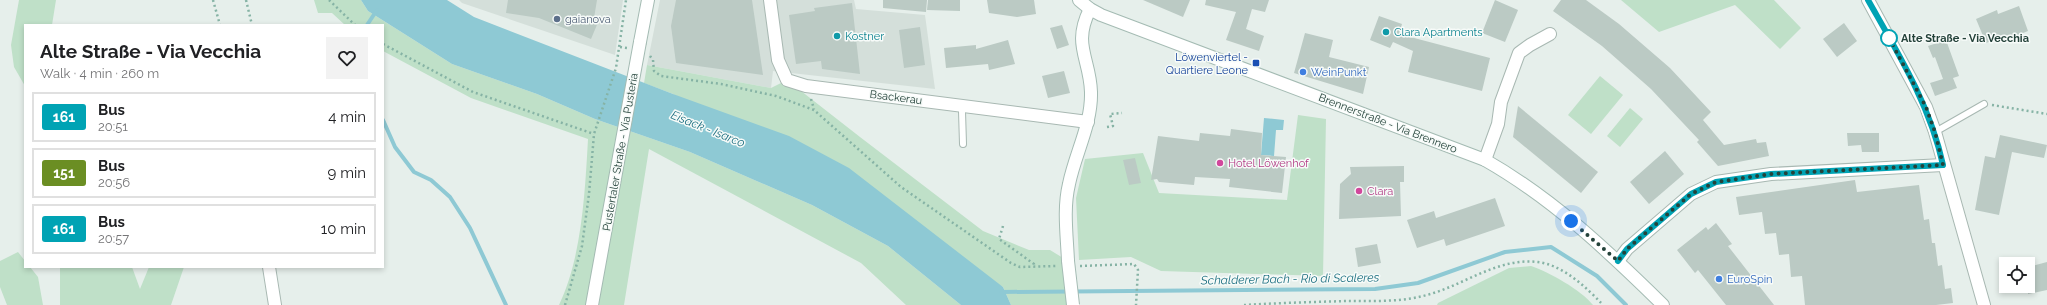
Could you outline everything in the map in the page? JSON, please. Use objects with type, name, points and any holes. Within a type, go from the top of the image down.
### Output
[{"type":"street","name":"Pustertaler Straße - Via Pusteria","points":[[592,305],[648,0]]},
{"type":"street","name":"Bsackerau","points":[[770,0],[778,60],[787,80],[806,86],[1088,122]]},
{"type":"street","name":"Brennerstraße - Via Brennero","points":[[1079,0],[1090,9],[1190,49],[1485,160],[1512,175],[1539,194],[1618,261],[1663,305]]},
{"type":"street","points":[[1868,0],[1926,107],[1935,132],[1943,165],[1984,305]]},
{"type":"street","points":[[1073,305],[1068,264],[1066,203],[1068,186],[1088,122],[1091,93],[1081,33],[1090,9]]},
{"type":"street","points":[[1485,160],[1498,124],[1501,102],[1519,53],[1530,44],[1550,34]]},
{"type":"street","points":[[1618,261],[1627,249],[1691,194],[1716,182],[1771,174],[1943,165]]},
{"type":"street","points":[[269,268],[275,305]]},
{"type":"lane","points":[[1935,132],[1984,104]]},
{"type":"lane","points":[[963,144],[962,111],[967,106]]},
{"type":"path","points":[[213,0],[220,24]]},
{"type":"path","points":[[246,0],[252,24]]},
{"type":"path","points":[[329,0],[354,24]]},
{"type":"path","points":[[565,305],[582,246],[589,194],[594,134],[616,68],[626,0]]},
{"type":"path","points":[[384,45],[473,92],[594,134]]},
{"type":"path","points":[[647,53],[653,60],[654,71],[661,76],[721,84],[776,96],[814,110],[901,187],[1011,263],[1020,267],[1068,264],[1134,264],[1138,270],[1136,305]]},
{"type":"path","points":[[1984,104],[2047,114]]},
{"type":"path","points":[[1107,127],[1113,126],[1110,114],[1122,112]]},
{"type":"path","points":[[1003,226],[999,239],[1034,264],[1034,267]]},
{"type":"path","points":[[1244,305],[1384,300],[1422,297],[1450,288],[1509,262],[1539,262],[1561,270],[1593,294],[1603,305]]},
{"type":"shaded area","points":[[459,0],[623,0],[615,55],[462,3]]},
{"type":"shaded area","points":[[660,0],[854,0],[856,9],[925,15],[935,89],[773,71],[771,88],[647,65]]},
{"type":"green space","points":[[19,0],[56,0],[52,24],[24,24],[24,84],[14,67],[11,45]]},
{"type":"green space","points":[[314,0],[361,0],[368,11],[452,64],[537,94],[595,119],[690,152],[812,205],[888,246],[961,305],[906,305],[861,263],[649,149],[624,305],[559,305],[573,266],[581,224],[588,139],[471,98],[384,52],[384,24],[344,24],[332,13],[318,13]]},
{"type":"green space","points":[[1621,0],[1774,0],[1801,28],[1780,49],[1735,5],[1659,32]]},
{"type":"green space","points":[[647,65],[771,88],[787,80],[983,231],[1029,250],[1050,250],[1068,261],[1073,305],[1011,305],[1003,287],[673,94],[644,83]]},
{"type":"green space","points":[[1600,76],[1623,95],[1591,134],[1568,115]]},
{"type":"green space","points":[[1630,108],[1643,119],[1620,147],[1607,136]]},
{"type":"green space","points":[[1298,115],[1326,119],[1323,276],[1161,271],[1131,257],[1079,260],[1076,198],[1085,159],[1143,153],[1159,193],[1287,200]]},
{"type":"green space","points":[[18,252],[24,260],[24,268],[31,268],[38,277],[43,305],[7,305],[0,287],[0,261]]},
{"type":"green space","points":[[1531,266],[1564,282],[1581,293],[1593,305],[1437,305],[1438,303],[1509,268]]},
{"type":"green space","points":[[60,268],[132,268],[140,289],[149,268],[184,268],[171,305],[60,305]]},
{"type":"water","name":"Eisack - Isarco","points":[[361,0],[447,0],[474,17],[673,94],[789,136],[849,168],[1003,287],[1011,305],[961,305],[888,246],[812,205],[690,152],[595,119],[537,94],[452,64],[368,11]]},
{"type":"water","points":[[1264,118],[1284,120],[1283,130],[1276,130],[1274,156],[1261,155]]},
{"type":"building","points":[[508,0],[597,0],[594,18],[599,20],[591,39],[539,18],[506,13]]},
{"type":"building","points":[[676,0],[752,0],[763,75],[676,63],[671,26]]},
{"type":"building","points":[[883,0],[927,0],[926,12],[883,8]]},
{"type":"building","points":[[928,0],[960,0],[960,11],[927,10]]},
{"type":"building","points":[[987,0],[1034,0],[1036,14],[1017,17],[989,13]]},
{"type":"building","points":[[1143,0],[1190,0],[1183,17]]},
{"type":"building","points":[[1206,0],[1269,0],[1265,12],[1252,9],[1246,29],[1264,36],[1259,51],[1226,40],[1236,12],[1205,5]]},
{"type":"building","points":[[1495,0],[1518,10],[1505,42],[1482,33]]},
{"type":"building","points":[[1561,0],[1586,0],[1619,24],[1670,68],[1711,112],[1703,120],[1724,145],[1756,139],[1757,143],[1766,142],[1769,156],[1718,166],[1697,142],[1699,140],[1651,89],[1602,46],[1553,11]]},
{"type":"building","name":"Kostner","points":[[852,3],[860,74],[822,69],[821,61],[796,64],[789,15],[815,11],[814,8]]},
{"type":"building","points":[[2019,6],[2028,31],[2003,41],[2002,37],[1986,43],[1976,19],[1997,10],[1998,14]]},
{"type":"building","points":[[1379,16],[1402,24],[1399,34],[1490,58],[1482,91],[1408,72],[1413,51],[1393,42],[1390,48],[1370,40]]},
{"type":"building","points":[[1844,23],[1857,41],[1837,57],[1823,39]]},
{"type":"building","points":[[1062,25],[1069,45],[1057,49],[1050,28]]},
{"type":"building","points":[[920,27],[925,65],[904,68],[899,30]]},
{"type":"building","points":[[1305,33],[1333,40],[1329,57],[1369,67],[1363,94],[1294,73]]},
{"type":"building","points":[[1008,40],[1015,64],[989,70],[988,64],[946,68],[944,48],[976,45],[976,49]]},
{"type":"building","points":[[1946,40],[1959,76],[1953,78],[1957,88],[1935,96],[1930,83],[1943,79],[1935,57],[1933,58],[1928,46]]},
{"type":"building","points":[[1064,71],[1070,93],[1048,98],[1042,76]]},
{"type":"building","points":[[1518,106],[1598,172],[1581,193],[1513,137]]},
{"type":"building","name":"Hotel Löwenhof","points":[[1231,129],[1262,133],[1261,155],[1286,157],[1282,193],[1229,187],[1230,179],[1195,177],[1194,185],[1159,182],[1157,179],[1151,180],[1158,136],[1199,141],[1200,133],[1230,136]]},
{"type":"building","points":[[1847,133],[1879,133],[1879,152],[1862,152],[1861,145],[1848,146]]},
{"type":"building","points":[[2000,135],[2047,145],[2044,158],[2012,152],[1999,215],[1975,210],[1985,156],[1995,158]]},
{"type":"building","points":[[1665,151],[1684,174],[1649,204],[1630,182]]},
{"type":"building","points":[[1135,158],[1141,183],[1129,185],[1123,160]]},
{"type":"building","points":[[1404,166],[1404,182],[1400,182],[1401,216],[1339,219],[1340,184],[1351,174],[1350,167]]},
{"type":"building","points":[[1855,180],[1857,192],[1919,185],[1924,220],[1929,219],[1932,243],[1935,243],[1938,266],[1942,265],[1945,289],[1951,288],[1953,303],[1936,305],[1805,305],[1802,276],[1791,277],[1789,254],[1779,255],[1776,233],[1765,234],[1762,212],[1739,215],[1736,197]]},
{"type":"building","points":[[1495,198],[1505,226],[1446,246],[1444,239],[1417,248],[1407,220],[1434,211],[1436,218]]},
{"type":"building","points":[[1716,223],[1732,244],[1728,246],[1774,305],[1726,305],[1698,270],[1695,273],[1677,250],[1706,227],[1708,230]]},
{"type":"building","points":[[1377,244],[1381,263],[1358,267],[1355,248]]},
{"type":"building","points":[[2047,262],[2047,290],[2035,293],[2035,265]]},
{"type":"waterway","points":[[368,24],[377,10]]},
{"type":"waterway","points":[[384,122],[395,147],[414,172],[431,180],[450,197],[470,228],[506,305]]},
{"type":"waterway","name":"Schalderer Bach - Rio di Scaleres","points":[[1001,292],[1375,289],[1418,283],[1505,252],[1551,247],[1597,276],[1626,305]]},
{"type":"bus line","name":"161","points":[[1618,261],[1627,249],[1691,194],[1716,182],[1771,174],[1934,167],[1943,165],[1935,132],[1926,107],[1868,0]]},
{"type":"place","name":"gaianova","points":[[557,19]]},
{"type":"place","name":"Clara Apartments","points":[[1386,32]]},
{"type":"place","name":"Kostner","points":[[837,36]]},
{"type":"place","name":"Alte Straße - Via Vecchia","points":[[1889,38]]},
{"type":"place","name":"Löwenviertel - Quartiere Leone","points":[[1256,63]]},
{"type":"place","name":"WeinPunkt","points":[[1303,72]]},
{"type":"place","name":"Hotel Löwenhof","points":[[1220,163]]},
{"type":"place","name":"Clara","points":[[1359,191]]},
{"type":"place","name":"EuroSpin","points":[[1719,279]]},
{"type":"route","points":[[1571,221],[1618,261],[1627,249],[1691,194],[1716,182],[1771,174],[1934,167],[1943,165],[1935,132],[1926,107],[1889,38]]}]
